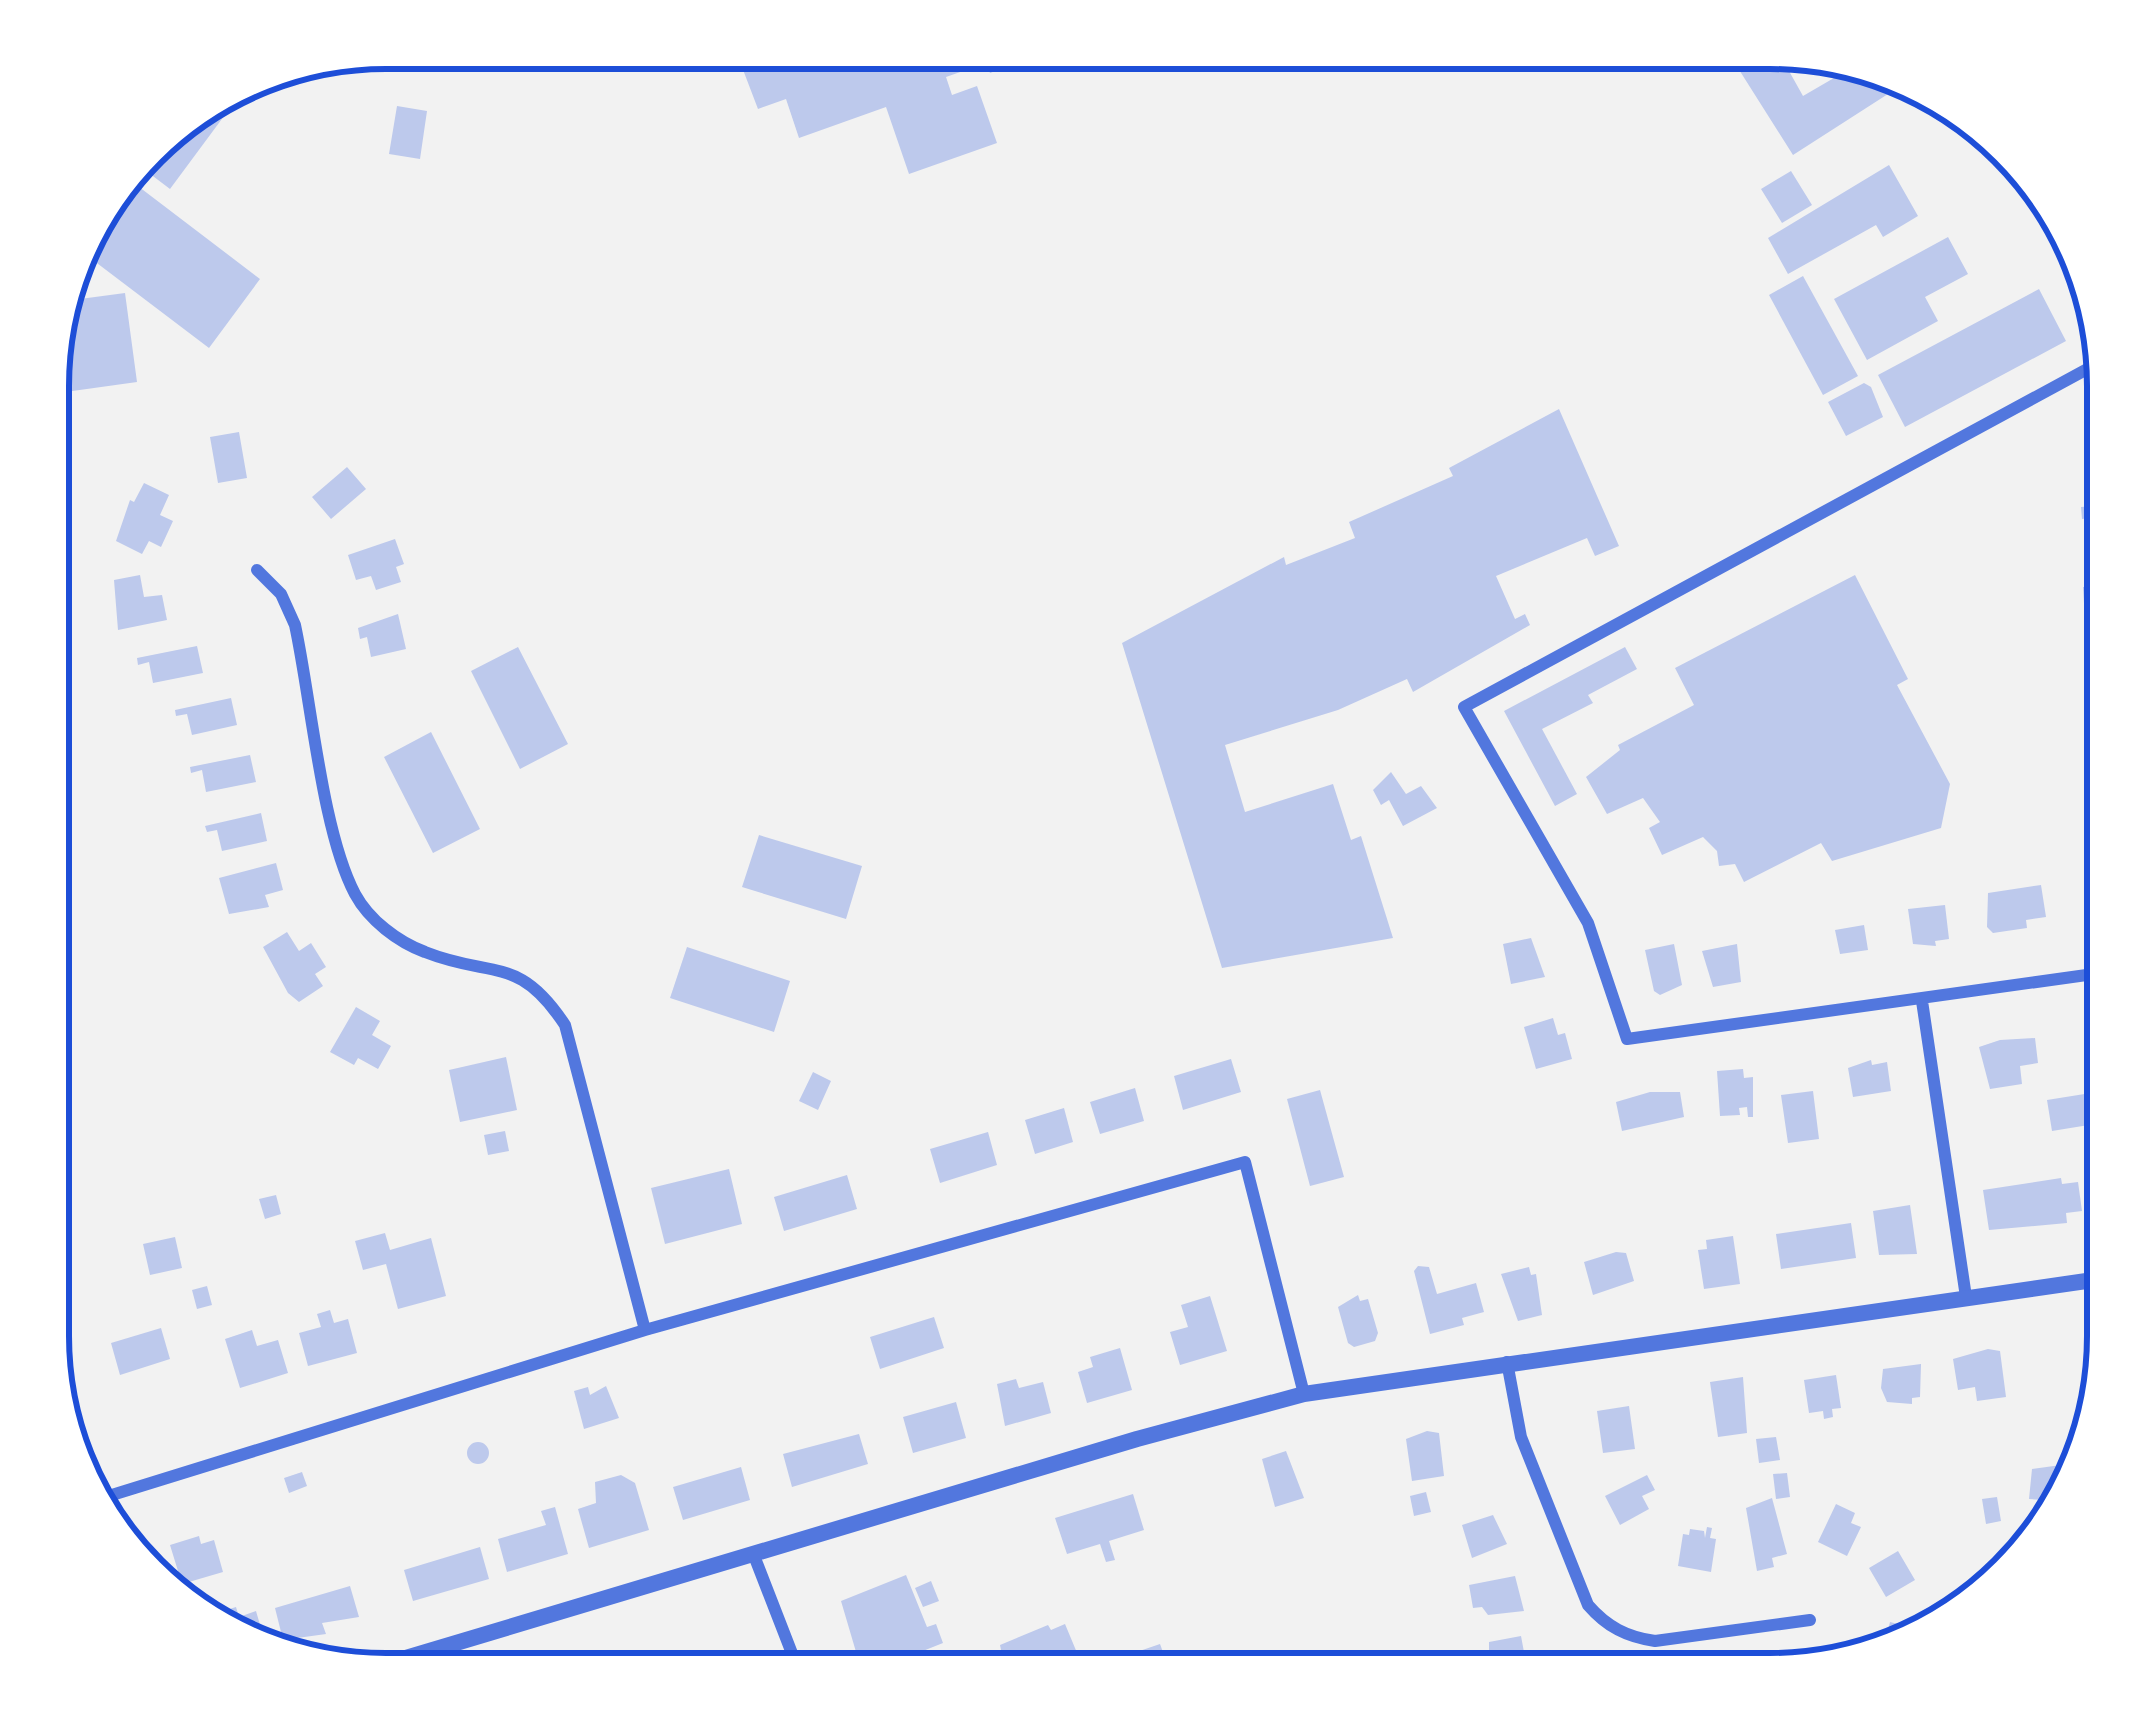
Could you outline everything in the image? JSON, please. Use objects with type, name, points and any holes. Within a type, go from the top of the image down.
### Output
[{"type":"street","points":[[2086,370],[1463,707],[1588,923],[1628,1039],[2086,976]]},
{"type":"street","points":[[257,570],[281,594],[295,626],[340,857],[357,898],[386,930],[425,952],[511,972],[542,991],[565,1025],[645,1330]]},
{"type":"street","points":[[1922,1000],[1966,1297]]},
{"type":"street","points":[[113,1498],[645,1330],[1245,1162],[1304,1394]]},
{"type":"street","points":[[425,1652],[1304,1394],[2086,1281]]},
{"type":"street","points":[[1507,1362],[1521,1437],[1588,1605],[1600,1619],[1635,1638],[1655,1641],[1810,1620]]},
{"type":"street","points":[[753,1553],[792,1652]]},
{"type":"building","points":[[743,69],[968,69],[946,77],[952,95],[977,86],[997,143],[909,174],[886,107],[799,138],[786,99],[758,109]]},
{"type":"building","points":[[1739,70],[1790,70],[1803,96],[1837,76],[1890,93],[1793,155]]},
{"type":"building","points":[[397,106],[427,111],[420,159],[389,154]]},
{"type":"building","points":[[228,110],[170,189],[151,174],[177,148]]},
{"type":"building","points":[[1889,165],[1918,216],[1883,237],[1876,225],[1788,274],[1768,238]]},
{"type":"building","points":[[1791,171],[1812,205],[1782,223],[1761,189]]},
{"type":"building","points":[[139,187],[260,279],[209,348],[95,261]]},
{"type":"building","points":[[1948,237],[1968,274],[1925,297],[1938,321],[1867,360],[1834,299]]},
{"type":"building","points":[[1803,276],[1858,376],[1823,395],[1769,295]]},
{"type":"building","points":[[2039,289],[2066,341],[1905,427],[1878,375]]},
{"type":"building","points":[[125,293],[137,382],[69,391],[82,299]]},
{"type":"building","points":[[1864,383],[1871,387],[1883,417],[1846,436],[1828,402]]},
{"type":"building","points":[[1559,409],[1619,546],[1595,556],[1587,538],[1496,576],[1515,619],[1525,614],[1530,625],[1413,692],[1407,679],[1338,710],[1225,745],[1245,812],[1333,784],[1351,840],[1361,836],[1393,938],[1222,968],[1122,643],[1284,557],[1286,565],[1355,538],[1349,522],[1453,476],[1449,468]]},
{"type":"building","points":[[239,432],[247,478],[218,483],[210,437]]},
{"type":"building","points":[[347,467],[366,489],[331,519],[312,497]]},
{"type":"building","points":[[144,483],[169,495],[160,515],[173,521],[161,547],[149,541],[142,554],[116,541],[130,500],[134,502]]},
{"type":"building","points":[[395,539],[404,564],[396,567],[401,582],[376,590],[371,576],[356,580],[348,555]]},
{"type":"building","points":[[140,575],[144,597],[162,595],[167,620],[118,630],[114,580]]},
{"type":"building","points":[[1855,575],[1908,679],[1897,685],[1950,784],[1941,828],[1832,861],[1821,843],[1744,882],[1735,864],[1719,866],[1717,851],[1703,837],[1662,855],[1649,828],[1660,822],[1643,798],[1607,814],[1586,777],[1620,750],[1618,745],[1694,705],[1675,668]]},
{"type":"building","points":[[2083,587],[2087,587],[2086,636]]},
{"type":"building","points":[[398,614],[406,649],[371,657],[367,637],[360,639],[358,628]]},
{"type":"building","points":[[197,646],[203,673],[153,683],[149,662],[138,665],[137,658]]},
{"type":"building","points":[[518,647],[568,744],[520,769],[471,671]]},
{"type":"building","points":[[1625,647],[1637,669],[1588,695],[1593,703],[1542,729],[1577,794],[1555,806],[1504,711]]},
{"type":"building","points":[[231,698],[237,725],[192,735],[187,714],[176,716],[175,710]]},
{"type":"building","points":[[431,732],[480,829],[433,853],[384,757]]},
{"type":"building","points":[[250,755],[256,782],[206,792],[202,770],[191,773],[190,767]]},
{"type":"building","points":[[1391,772],[1406,794],[1421,786],[1437,808],[1403,826],[1389,800],[1381,805],[1373,790]]},
{"type":"building","points":[[261,813],[267,841],[222,851],[217,830],[207,832],[205,826]]},
{"type":"building","points":[[759,835],[862,866],[846,919],[742,887]]},
{"type":"building","points":[[276,863],[283,890],[265,895],[269,907],[229,914],[219,878]]},
{"type":"building","points":[[2041,885],[2046,917],[2026,920],[2027,928],[1993,933],[1987,927],[1988,893]]},
{"type":"building","points":[[1945,905],[1949,939],[1935,941],[1936,946],[1913,944],[1908,909]]},
{"type":"building","points":[[1864,925],[1868,950],[1840,954],[1835,930]]},
{"type":"building","points":[[287,932],[299,951],[311,943],[326,967],[315,974],[323,986],[299,1002],[288,993],[263,947]]},
{"type":"building","points":[[1531,938],[1545,977],[1511,984],[1503,944]]},
{"type":"building","points":[[1674,944],[1682,985],[1660,995],[1654,991],[1645,950]]},
{"type":"building","points":[[1737,944],[1741,982],[1713,987],[1702,951]]},
{"type":"building","points":[[687,947],[790,981],[774,1032],[670,998]]},
{"type":"building","points":[[356,1007],[380,1021],[372,1035],[391,1046],[378,1069],[358,1058],[354,1065],[330,1052]]},
{"type":"building","points":[[1553,1018],[1558,1035],[1565,1033],[1572,1059],[1536,1069],[1524,1027]]},
{"type":"building","points":[[2035,1038],[2038,1063],[2020,1066],[2022,1084],[1990,1089],[1979,1047]]},
{"type":"building","points":[[506,1057],[517,1110],[460,1122],[449,1070]]},
{"type":"building","points":[[1231,1059],[1241,1092],[1183,1110],[1174,1076]]},
{"type":"building","points":[[1871,1060],[1872,1065],[1887,1062],[1891,1091],[1853,1097],[1848,1068]]},
{"type":"building","points":[[1743,1069],[1744,1078],[1753,1077],[1753,1117],[1748,1117],[1747,1107],[1739,1108],[1740,1115],[1720,1116],[1717,1071]]},
{"type":"building","points":[[813,1072],[831,1081],[818,1110],[799,1101]]},
{"type":"building","points":[[1135,1088],[1144,1121],[1100,1134],[1090,1102]]},
{"type":"building","points":[[1320,1090],[1344,1177],[1310,1186],[1287,1099]]},
{"type":"building","points":[[1813,1091],[1819,1139],[1788,1143],[1781,1095]]},
{"type":"building","points":[[1650,1092],[1680,1092],[1684,1117],[1622,1131],[1616,1102]]},
{"type":"building","points":[[2086,1094],[2086,1125],[2052,1131],[2047,1100]]},
{"type":"building","points":[[1064,1108],[1073,1142],[1035,1154],[1025,1120]]},
{"type":"building","points":[[505,1131],[509,1151],[488,1155],[484,1135]]},
{"type":"building","points":[[988,1132],[997,1165],[940,1183],[930,1149]]},
{"type":"building","points":[[729,1169],[742,1224],[665,1244],[651,1188]]},
{"type":"building","points":[[847,1175],[857,1209],[784,1231],[774,1197]]},
{"type":"building","points":[[2061,1178],[2062,1184],[2078,1182],[2082,1211],[2066,1213],[2067,1223],[1989,1230],[1983,1190]]},
{"type":"building","points":[[276,1195],[281,1214],[265,1219],[259,1199]]},
{"type":"building","points":[[1910,1205],[1917,1254],[1879,1255],[1873,1211]]},
{"type":"building","points":[[1851,1223],[1856,1258],[1781,1269],[1776,1234]]},
{"type":"building","points":[[385,1233],[390,1250],[431,1238],[446,1296],[398,1309],[386,1264],[363,1270],[355,1241]]},
{"type":"building","points":[[1733,1236],[1740,1284],[1704,1289],[1698,1250],[1707,1249],[1706,1240]]},
{"type":"building","points":[[175,1237],[182,1268],[150,1275],[143,1244]]},
{"type":"building","points":[[1626,1253],[1634,1281],[1593,1295],[1584,1262]]},
{"type":"building","points":[[1418,1266],[1429,1267],[1437,1294],[1476,1283],[1484,1312],[1462,1318],[1464,1325],[1430,1334],[1414,1271]]},
{"type":"building","points":[[1529,1267],[1531,1275],[1536,1274],[1542,1315],[1518,1321],[1501,1274]]},
{"type":"building","points":[[207,1286],[212,1305],[197,1309],[192,1290]]},
{"type":"building","points":[[1358,1295],[1360,1301],[1368,1299],[1378,1333],[1375,1341],[1354,1347],[1348,1343],[1338,1307]]},
{"type":"building","points":[[1210,1296],[1227,1351],[1180,1365],[1170,1332],[1188,1327],[1181,1305]]},
{"type":"building","points":[[330,1310],[334,1323],[348,1319],[357,1353],[308,1366],[299,1333],[321,1327],[317,1314]]},
{"type":"building","points":[[934,1317],[944,1348],[880,1369],[870,1337]]},
{"type":"building","points":[[161,1328],[170,1359],[120,1375],[111,1343]]},
{"type":"building","points":[[252,1330],[257,1346],[278,1340],[288,1373],[240,1388],[225,1339]]},
{"type":"building","points":[[1120,1348],[1132,1390],[1087,1403],[1078,1372],[1093,1367],[1090,1357]]},
{"type":"building","points":[[1988,1349],[2000,1351],[2006,1397],[1977,1401],[1975,1387],[1958,1390],[1953,1359]]},
{"type":"building","points":[[1921,1364],[1920,1397],[1912,1398],[1912,1404],[1887,1402],[1881,1388],[1883,1369]]},
{"type":"building","points":[[1836,1375],[1841,1408],[1832,1409],[1833,1417],[1824,1419],[1823,1411],[1809,1413],[1804,1380]]},
{"type":"building","points":[[1743,1377],[1747,1433],[1718,1437],[1710,1382]]},
{"type":"building","points":[[1016,1379],[1019,1388],[1043,1382],[1051,1413],[1005,1426],[997,1384]]},
{"type":"building","points":[[606,1386],[619,1418],[584,1429],[574,1391],[588,1387],[590,1395]]},
{"type":"building","points":[[956,1402],[966,1438],[913,1453],[903,1417]]},
{"type":"building","points":[[1629,1406],[1635,1449],[1603,1453],[1597,1411]]},
{"type":"building","points":[[1427,1431],[1439,1433],[1444,1476],[1412,1481],[1406,1439]]},
{"type":"building","points":[[859,1434],[868,1464],[792,1487],[783,1454]]},
{"type":"building","points":[[1776,1437],[1780,1460],[1759,1463],[1756,1439]]},
{"type":"building","points":[[478,1442],[489,1453],[478,1464],[467,1453]]},
{"type":"building","points":[[1286,1451],[1304,1498],[1275,1507],[1262,1459]]},
{"type":"building","points":[[2059,1465],[2042,1500],[2029,1499],[2032,1469]]},
{"type":"building","points":[[741,1467],[750,1500],[683,1520],[673,1487]]},
{"type":"building","points":[[302,1472],[307,1486],[289,1493],[284,1478]]},
{"type":"building","points":[[1787,1473],[1790,1497],[1776,1499],[1773,1474]]},
{"type":"building","points":[[621,1475],[635,1483],[649,1530],[589,1548],[578,1509],[596,1503],[595,1482]]},
{"type":"building","points":[[1647,1475],[1655,1490],[1642,1496],[1649,1509],[1620,1525],[1605,1496]]},
{"type":"building","points":[[1426,1492],[1431,1512],[1414,1516],[1410,1496]]},
{"type":"building","points":[[1133,1494],[1144,1530],[1109,1541],[1115,1560],[1106,1562],[1100,1544],[1067,1554],[1055,1518]]},
{"type":"building","points":[[1997,1497],[2001,1521],[1986,1524],[1982,1499]]},
{"type":"building","points":[[1772,1498],[1787,1554],[1772,1558],[1774,1567],[1757,1571],[1746,1508]]},
{"type":"building","points":[[1836,1504],[1855,1513],[1851,1523],[1861,1527],[1847,1556],[1818,1542]]},
{"type":"building","points":[[555,1507],[568,1554],[507,1572],[498,1539],[546,1525],[541,1511]]},
{"type":"building","points":[[1493,1515],[1507,1544],[1472,1558],[1462,1525]]},
{"type":"building","points":[[1707,1527],[1712,1528],[1710,1538],[1716,1539],[1711,1572],[1678,1566],[1683,1534],[1689,1535],[1690,1529],[1704,1531],[1705,1538]]},
{"type":"building","points":[[199,1536],[201,1544],[214,1540],[223,1572],[187,1583],[180,1576],[170,1545]]},
{"type":"building","points":[[480,1547],[489,1579],[413,1601],[404,1570]]},
{"type":"building","points":[[1898,1551],[1915,1580],[1886,1597],[1869,1568]]},
{"type":"building","points":[[906,1575],[927,1627],[936,1624],[943,1643],[919,1652],[856,1652],[841,1601]]},
{"type":"building","points":[[1515,1576],[1524,1611],[1488,1615],[1482,1607],[1473,1608],[1469,1585]]},
{"type":"building","points":[[931,1581],[939,1601],[923,1607],[915,1588]]},
{"type":"building","points":[[350,1586],[359,1617],[322,1623],[326,1634],[294,1639],[282,1635],[275,1608]]},
{"type":"building","points":[[256,1611],[261,1627],[239,1617]]},
{"type":"building","points":[[1065,1624],[1077,1653],[995,1652],[1001,1650],[1000,1645],[1048,1625],[1051,1630]]},
{"type":"building","points":[[1521,1636],[1524,1653],[1489,1653],[1489,1642]]},
{"type":"building","points":[[1160,1644],[1163,1653],[1135,1653]]}]
